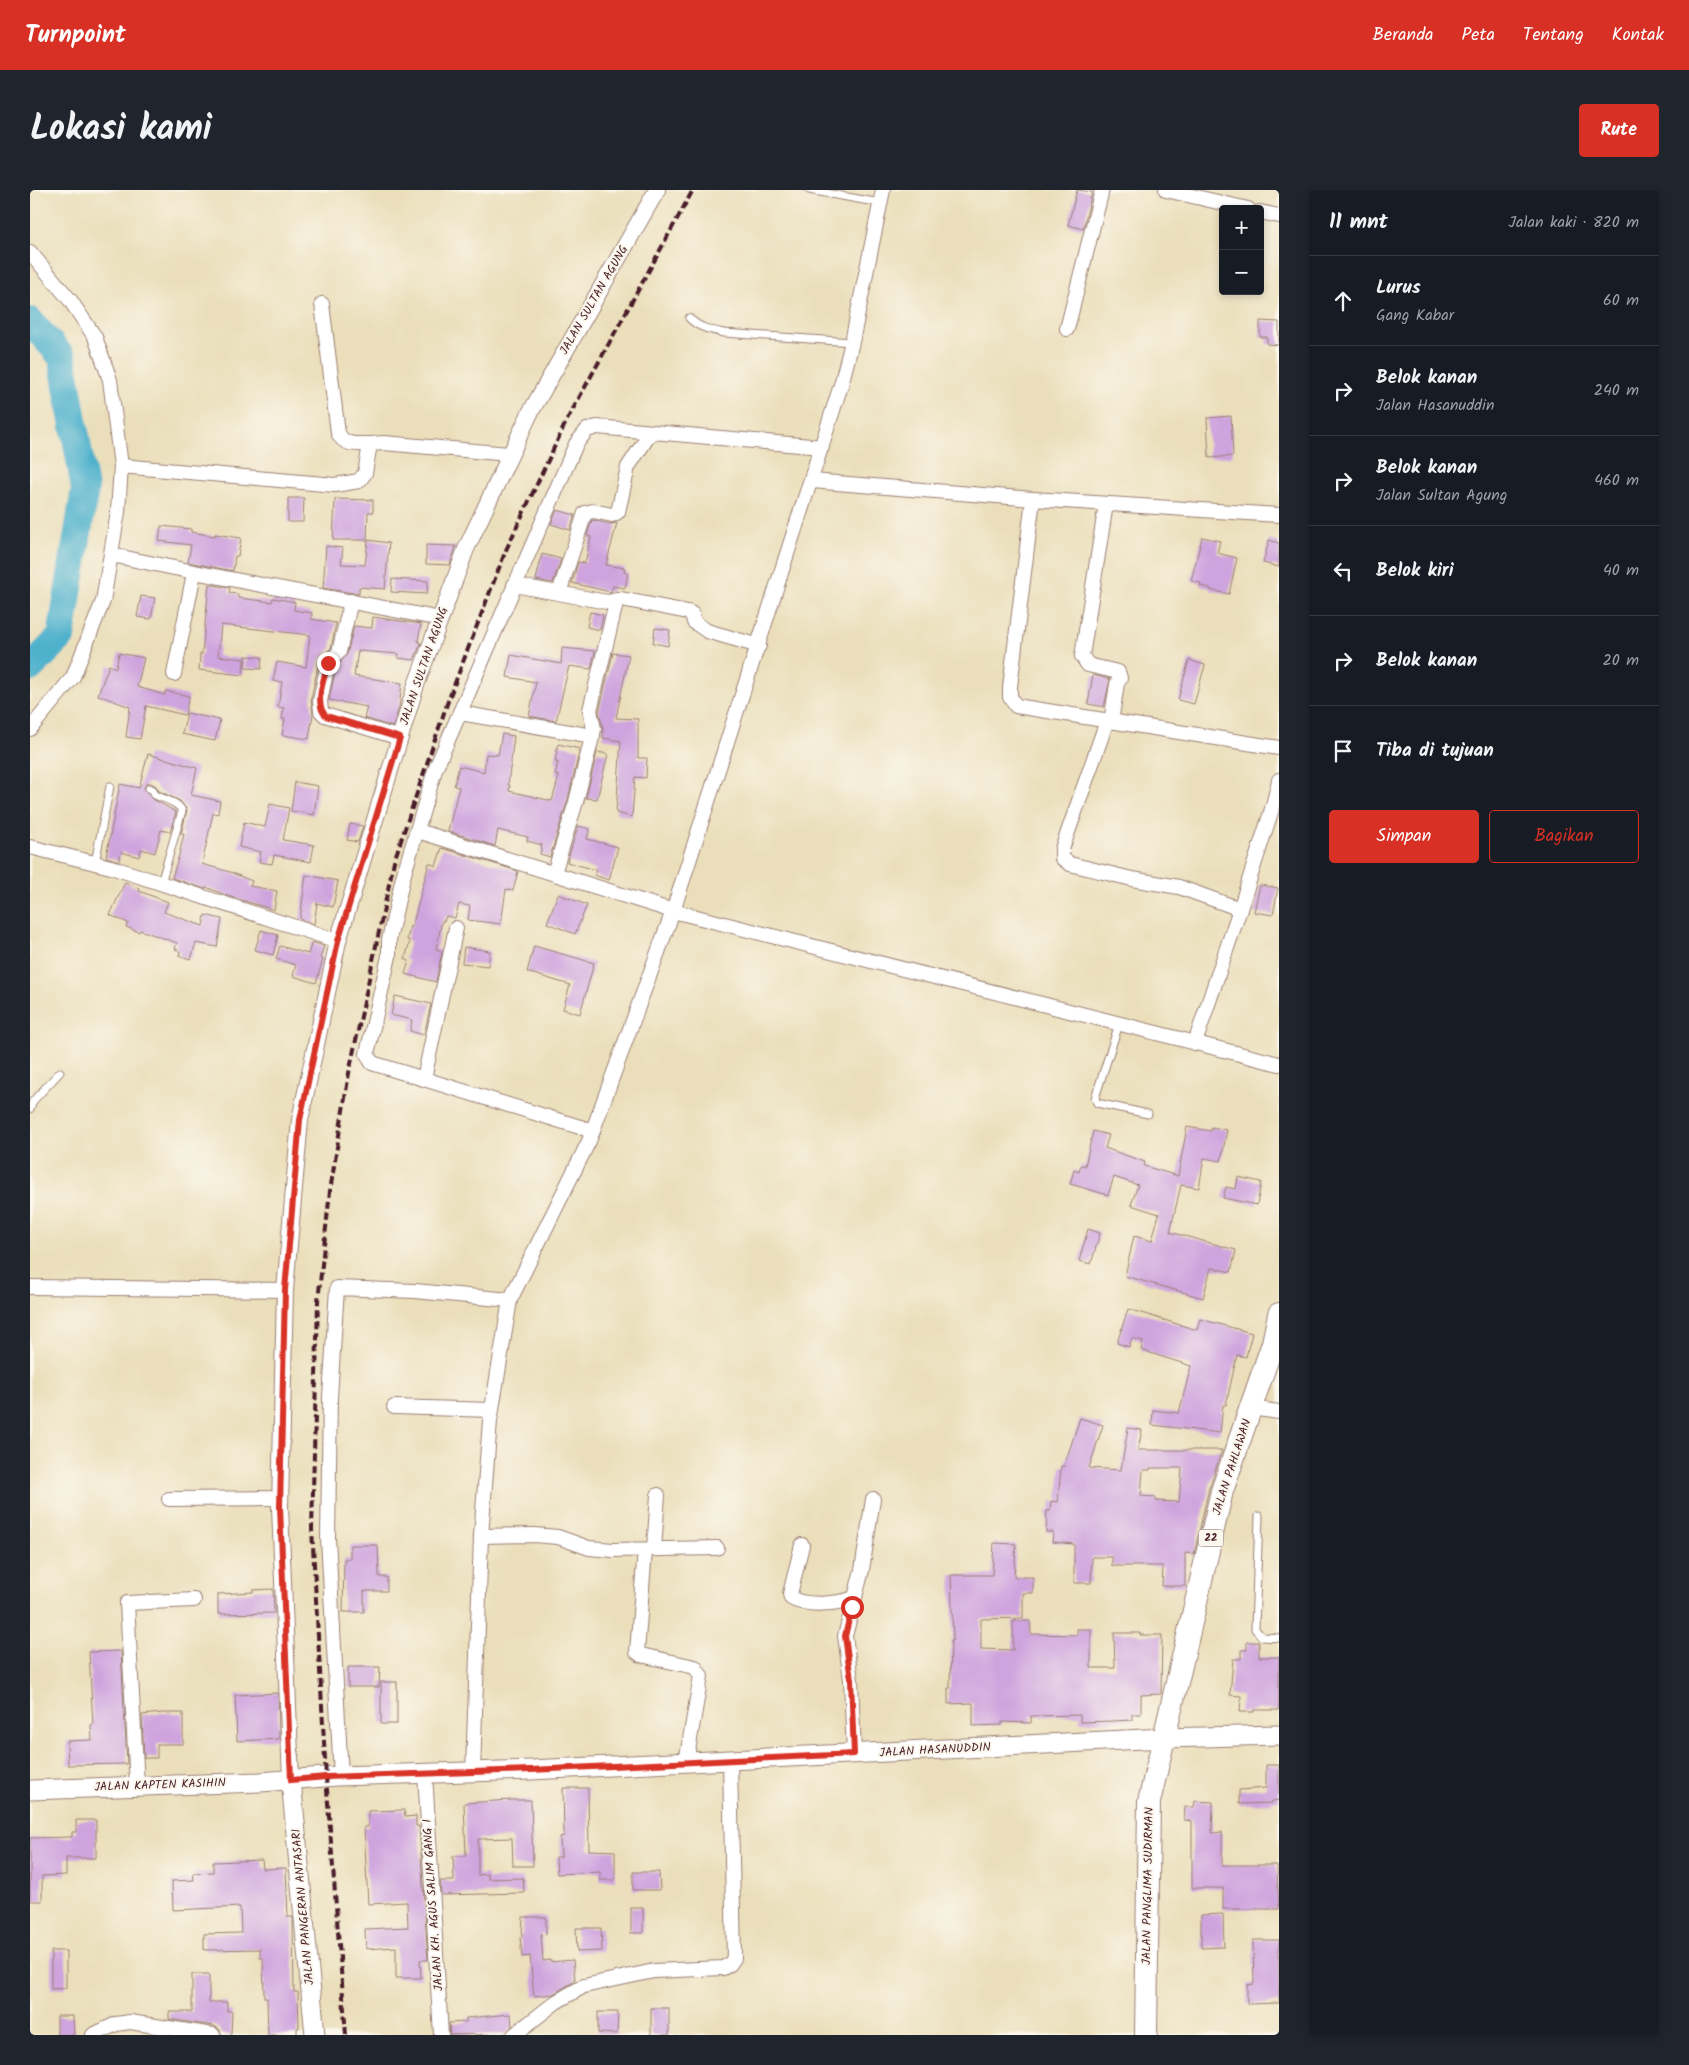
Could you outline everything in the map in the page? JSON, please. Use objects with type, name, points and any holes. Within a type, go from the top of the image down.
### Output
[{"type":"highway","name":"JALAN PAHLAWAN","points":[[1164,1738],[1222,1492],[1276,1327]]},
{"type":"highway","name":"JALAN PANGLIMA SUDIRMAN","points":[[1146,2035],[1149,1802],[1164,1738]]},
{"type":"main road","name":"JALAN HASANUDDIN","points":[[291,1780],[341,1776],[473,1772],[1164,1738],[1279,1735]]},
{"type":"main road","name":"JALAN KAPTEN KASIHIN","points":[[30,1790],[291,1780]]},
{"type":"main road","name":"JALAN PANGERAN ANTASARI","points":[[291,1780],[314,2035]]},
{"type":"street","name":"JALAN SULTAN AGUNG","points":[[291,1780],[280,1498],[285,1290],[300,1120],[338,941],[416,685],[466,549],[509,454],[530,413],[657,190]]},
{"type":"street","points":[[1068,329],[1102,190]]},
{"type":"street","points":[[1166,190],[1231,205]]},
{"type":"street","points":[[473,1772],[481,1536],[492,1410],[510,1300],[591,1136],[674,911],[822,447],[852,342],[881,197]]},
{"type":"street","points":[[1264,213],[1279,216]]},
{"type":"street","points":[[30,252],[70,300],[95,337],[110,380],[121,466],[112,555],[104,601],[73,677],[30,729]]},
{"type":"street","points":[[322,304],[338,433],[341,439],[353,445],[384,443],[509,454]]},
{"type":"street","points":[[591,1136],[372,1063],[367,1054],[389,956],[389,940],[403,877],[435,770],[576,444],[587,430],[597,427],[822,447]]},
{"type":"street","points":[[559,593],[585,513],[593,511],[612,515],[618,512],[628,467],[651,432]]},
{"type":"street","points":[[121,466],[342,484],[359,481],[365,473],[370,444]]},
{"type":"street","points":[[812,481],[1033,499],[1279,515]]},
{"type":"street","points":[[1033,499],[1010,697],[1016,706],[1279,748]]},
{"type":"street","points":[[1106,504],[1082,656],[1088,664],[1118,672],[1120,678],[1109,722],[1062,849],[1062,858],[1070,864],[1132,879],[1180,887],[1240,909]]},
{"type":"street","points":[[112,555],[194,573],[352,601],[440,619]]},
{"type":"street","points":[[174,674],[194,573]]},
{"type":"street","points":[[514,585],[607,602],[617,599],[688,612],[692,614],[694,622],[707,631],[759,646]]},
{"type":"street","points":[[554,874],[576,802],[593,736],[594,723],[590,710],[617,599]]},
{"type":"street","points":[[352,601],[339,652],[328,663],[320,701],[321,711],[326,716],[400,738]]},
{"type":"street","points":[[460,713],[593,736]]},
{"type":"street","points":[[1195,1043],[1273,806],[1279,780]]},
{"type":"street","points":[[418,831],[674,911],[1279,1064]]},
{"type":"street","points":[[30,846],[161,883],[338,941]]},
{"type":"street","points":[[424,1079],[456,928]]},
{"type":"street","points":[[30,1287],[285,1290]]},
{"type":"street","points":[[341,1776],[328,1538],[330,1397],[337,1288],[415,1291],[510,1300]]},
{"type":"street","points":[[394,1407],[492,1410]]},
{"type":"street","points":[[1251,1408],[1279,1412]]},
{"type":"street","points":[[658,1495],[649,1550],[637,1652],[641,1655],[695,1667],[701,1676],[686,1762]]},
{"type":"street","points":[[169,1499],[280,1498]]},
{"type":"street","points":[[854,1754],[851,1680],[845,1636],[862,1570],[873,1499]]},
{"type":"street","points":[[481,1536],[534,1535],[558,1537],[589,1548],[649,1550],[717,1548]]},
{"type":"street","points":[[802,1545],[790,1594],[791,1598],[803,1602],[837,1604],[854,1598]]},
{"type":"street","points":[[137,1786],[127,1603],[194,1600]]},
{"type":"street","points":[[514,2035],[556,2002],[584,1986],[654,1971],[723,1968],[730,1964],[734,1958],[730,1760]]},
{"type":"street","name":"JALAN KH. AGUS SALIM GANG I","points":[[425,1774],[441,2035]]},
{"type":"street","points":[[93,2035],[116,2024],[130,2022],[213,2035]]},
{"type":"lane","points":[[809,190],[881,197]]},
{"type":"lane","points":[[689,318],[695,325],[707,330],[724,333],[852,342]]},
{"type":"lane","points":[[95,863],[110,786]]},
{"type":"lane","points":[[149,788],[153,790],[155,795],[175,803],[182,812],[161,883]]},
{"type":"lane","points":[[1119,1024],[1095,1098],[1096,1103],[1148,1114]]},
{"type":"lane","points":[[30,1108],[32,1101],[60,1072]]},
{"type":"lane","points":[[1259,1516],[1256,1629],[1262,1637],[1279,1638]]},
{"type":"building","points":[[1077,190],[1092,192],[1083,229],[1068,225]]},
{"type":"building","points":[[1260,321],[1279,322],[1279,345],[1267,344],[1267,337],[1260,337]]},
{"type":"building","points":[[1231,416],[1233,456],[1209,458],[1207,418]]},
{"type":"building","points":[[288,498],[304,498],[303,522],[288,522]]},
{"type":"building","points":[[335,499],[373,500],[373,512],[368,512],[367,540],[333,540]]},
{"type":"building","points":[[557,510],[575,515],[570,530],[551,524]]},
{"type":"building","points":[[592,520],[610,524],[617,523],[606,565],[625,568],[624,572],[628,573],[625,588],[613,586],[611,592],[572,583],[578,562],[585,563],[591,537],[587,536]]},
{"type":"building","points":[[161,526],[191,529],[191,532],[215,536],[215,534],[241,538],[238,556],[235,556],[233,571],[188,562],[191,545],[159,541]]},
{"type":"building","points":[[1202,537],[1220,541],[1217,553],[1237,558],[1229,594],[1210,590],[1210,588],[1200,586],[1201,583],[1191,581]]},
{"type":"building","points":[[368,540],[389,543],[385,589],[359,587],[359,594],[323,588],[326,546],[343,548],[341,564],[365,565]]},
{"type":"building","points":[[1269,540],[1279,543],[1279,567],[1263,563]]},
{"type":"building","points":[[426,545],[456,546],[450,565],[426,564]]},
{"type":"building","points":[[542,554],[561,559],[553,583],[536,580]]},
{"type":"building","points":[[392,579],[428,581],[427,594],[391,592]]},
{"type":"building","points":[[209,584],[230,588],[229,593],[238,594],[238,598],[272,602],[273,598],[295,602],[294,610],[312,613],[311,619],[336,623],[331,648],[319,661],[311,699],[313,714],[309,739],[282,735],[285,719],[282,719],[284,708],[278,707],[282,682],[273,681],[277,662],[306,667],[310,635],[221,625],[218,656],[244,659],[243,675],[199,670]]},
{"type":"building","points":[[141,596],[155,598],[151,619],[137,617]]},
{"type":"building","points":[[590,612],[603,615],[600,630],[587,627]]},
{"type":"building","points":[[373,617],[421,624],[418,641],[421,643],[414,660],[398,658],[399,654],[358,651],[354,676],[402,683],[399,707],[393,727],[364,718],[367,707],[329,700],[336,667],[347,654],[354,626],[372,628]]},
{"type":"building","points":[[655,628],[670,630],[668,646],[653,643]]},
{"type":"building","points":[[562,648],[595,651],[591,669],[569,666],[556,721],[529,716],[536,682],[507,677],[511,655],[561,664]]},
{"type":"building","points":[[119,653],[144,658],[137,687],[165,695],[165,691],[189,696],[185,715],[146,706],[140,739],[126,737],[130,707],[98,695],[109,665],[116,668]]},
{"type":"building","points":[[613,653],[629,655],[616,718],[638,719],[638,758],[647,758],[646,778],[635,777],[632,817],[616,813],[621,741],[603,738],[603,728],[599,712]]},
{"type":"building","points":[[246,656],[262,657],[261,669],[245,668]]},
{"type":"building","points":[[1189,660],[1205,665],[1194,704],[1178,700]]},
{"type":"building","points":[[1093,675],[1110,679],[1104,707],[1088,704]]},
{"type":"building","points":[[187,713],[220,720],[215,741],[182,734]]},
{"type":"building","points":[[502,734],[514,736],[508,785],[510,785],[509,791],[552,801],[559,776],[555,775],[558,762],[555,762],[558,744],[580,749],[568,799],[550,857],[540,854],[542,845],[527,841],[528,837],[498,830],[495,846],[448,831],[459,787],[454,786],[459,766],[484,772],[486,754],[498,755]]},
{"type":"building","points":[[597,752],[608,754],[597,799],[586,798]]},
{"type":"building","points":[[148,754],[197,768],[191,795],[220,801],[218,814],[213,813],[202,864],[252,881],[250,886],[277,891],[274,910],[206,887],[205,889],[172,878],[184,834],[181,834],[187,810],[180,801],[159,791],[151,783],[147,783],[144,788],[151,798],[176,812],[170,832],[161,830],[155,853],[141,849],[139,857],[121,852],[119,861],[106,857],[120,784],[139,788]]},
{"type":"building","points":[[295,782],[318,786],[314,815],[291,811]]},
{"type":"building","points":[[270,804],[289,808],[283,840],[314,845],[311,862],[274,855],[272,864],[259,862],[261,852],[239,847],[244,822],[265,827]]},
{"type":"building","points":[[350,824],[363,826],[358,842],[347,840]]},
{"type":"building","points":[[578,826],[590,829],[587,839],[618,847],[609,880],[594,875],[596,870],[567,862]]},
{"type":"building","points":[[442,848],[518,871],[513,891],[506,889],[501,924],[468,920],[470,906],[459,904],[455,918],[446,916],[444,921],[442,921],[436,949],[442,951],[436,982],[405,974],[409,961],[405,959],[410,941],[407,940],[410,926],[412,927],[429,863],[436,866]]},
{"type":"building","points":[[306,875],[338,881],[333,907],[317,903],[314,924],[300,919]]},
{"type":"building","points":[[125,882],[140,889],[139,891],[168,902],[164,912],[203,926],[205,915],[222,919],[217,947],[196,943],[191,959],[179,956],[180,951],[175,949],[177,943],[126,927],[128,923],[110,915]]},
{"type":"building","points":[[1260,885],[1278,888],[1273,915],[1254,912]]},
{"type":"building","points":[[558,894],[587,905],[575,934],[547,923]]},
{"type":"building","points":[[261,930],[278,935],[273,955],[255,950]]},
{"type":"building","points":[[312,942],[324,946],[320,958],[323,959],[316,983],[293,976],[296,965],[276,959],[280,946],[308,954]]},
{"type":"building","points":[[534,946],[594,963],[580,1014],[563,1009],[570,985],[527,972]]},
{"type":"building","points":[[464,947],[490,951],[488,966],[462,963]]},
{"type":"building","points":[[395,996],[431,1004],[424,1035],[410,1031],[412,1020],[391,1015]]},
{"type":"building","points":[[1187,1127],[1211,1131],[1211,1127],[1227,1130],[1221,1161],[1204,1158],[1199,1188],[1181,1185],[1170,1232],[1236,1250],[1231,1272],[1211,1268],[1203,1298],[1125,1276],[1134,1236],[1152,1241],[1159,1214],[1131,1205],[1138,1185],[1114,1177],[1108,1195],[1070,1184],[1074,1170],[1079,1172],[1081,1165],[1085,1166],[1093,1131],[1109,1135],[1105,1148],[1145,1162],[1144,1166],[1178,1176]]},
{"type":"building","points":[[1238,1177],[1261,1182],[1257,1205],[1223,1198],[1226,1187],[1236,1189]]},
{"type":"building","points":[[1088,1229],[1100,1233],[1091,1264],[1079,1261]]},
{"type":"building","points":[[1128,1309],[1197,1330],[1200,1319],[1252,1333],[1246,1357],[1237,1355],[1226,1405],[1223,1405],[1220,1433],[1152,1425],[1153,1410],[1179,1413],[1191,1366],[1141,1350],[1143,1341],[1132,1338],[1129,1347],[1117,1343]]},
{"type":"building","points":[[1080,1418],[1103,1425],[1089,1468],[1121,1470],[1128,1428],[1142,1430],[1138,1450],[1222,1450],[1209,1488],[1194,1554],[1185,1553],[1185,1586],[1162,1586],[1163,1566],[1112,1566],[1112,1557],[1092,1557],[1091,1583],[1074,1583],[1074,1544],[1052,1542],[1053,1532],[1046,1532],[1047,1511],[1050,1511],[1051,1501],[1058,1502],[1061,1466],[1064,1466]],"holes":[[[1150,1468],[1182,1468],[1179,1502],[1156,1501],[1156,1497],[1141,1496],[1143,1470],[1150,1470]]]},
{"type":"building","points":[[994,1543],[1016,1544],[1014,1577],[1033,1577],[1033,1593],[1023,1593],[1023,1618],[981,1619],[981,1649],[1013,1650],[1013,1621],[1030,1621],[1031,1634],[1077,1635],[1077,1629],[1091,1629],[1091,1668],[1115,1668],[1114,1633],[1162,1635],[1161,1694],[1141,1695],[1141,1714],[1132,1714],[1132,1720],[1080,1722],[1080,1715],[1031,1716],[1031,1723],[1002,1722],[1002,1725],[973,1726],[973,1703],[948,1704],[951,1640],[953,1640],[951,1575],[992,1575]]},
{"type":"building","points":[[350,1545],[378,1545],[379,1577],[387,1577],[387,1591],[364,1591],[364,1612],[343,1612],[344,1559],[350,1559]]},
{"type":"building","points":[[273,1589],[274,1613],[218,1614],[218,1594]]},
{"type":"building","points":[[1247,1642],[1259,1642],[1259,1657],[1279,1657],[1279,1710],[1240,1712],[1241,1696],[1230,1695],[1233,1659],[1241,1659],[1241,1650],[1247,1650]]},
{"type":"building","points":[[121,1651],[127,1764],[68,1765],[67,1741],[92,1740],[91,1725],[93,1725],[89,1652]]},
{"type":"building","points":[[348,1667],[380,1667],[379,1687],[348,1687]]},
{"type":"building","points":[[381,1682],[397,1682],[397,1724],[381,1724]]},
{"type":"building","points":[[278,1693],[279,1739],[237,1741],[235,1695]]},
{"type":"building","points":[[183,1713],[183,1744],[157,1744],[157,1758],[144,1758],[142,1715]]},
{"type":"building","points":[[1266,1765],[1279,1765],[1279,1800],[1272,1801],[1272,1803],[1239,1804],[1239,1790],[1266,1788]]},
{"type":"building","points":[[563,1788],[588,1788],[589,1850],[615,1851],[615,1880],[600,1880],[600,1872],[557,1874],[556,1857],[561,1857],[560,1837],[564,1836]]},
{"type":"building","points":[[531,1800],[533,1866],[513,1866],[512,1838],[478,1839],[478,1875],[488,1874],[488,1879],[523,1878],[524,1893],[441,1895],[440,1881],[454,1881],[453,1856],[466,1856],[464,1803]]},
{"type":"building","points":[[1195,1801],[1213,1802],[1212,1833],[1222,1832],[1222,1865],[1277,1865],[1279,1909],[1223,1909],[1223,1888],[1192,1888],[1192,1821],[1184,1820],[1185,1807],[1194,1807]]},
{"type":"building","points":[[404,1810],[405,1817],[416,1816],[416,1826],[419,1826],[428,1960],[420,1960],[421,1978],[396,1978],[396,1947],[366,1949],[365,1929],[408,1927],[407,1902],[368,1904],[364,1827],[368,1827],[368,1811]]},
{"type":"building","points":[[76,1820],[96,1820],[96,1858],[66,1858],[66,1875],[42,1876],[42,1901],[30,1901],[30,1838],[72,1837],[72,1832],[76,1832]]},
{"type":"building","points":[[262,1860],[263,1869],[286,1868],[288,1917],[293,1917],[294,1992],[298,1992],[299,2028],[297,2028],[297,2035],[268,2035],[267,1998],[264,1998],[263,1958],[260,1958],[260,1949],[204,1950],[204,1934],[241,1933],[240,1907],[173,1910],[172,1881],[194,1880],[193,1873],[213,1872],[213,1862]]},
{"type":"building","points":[[633,1872],[659,1872],[660,1890],[633,1890]]},
{"type":"building","points":[[631,1908],[643,1908],[643,1933],[631,1933]]},
{"type":"building","points":[[1223,1914],[1224,1947],[1201,1948],[1201,1915]]},
{"type":"building","points":[[523,1917],[546,1917],[546,1935],[541,1934],[543,1961],[573,1960],[575,1981],[553,1994],[534,1996],[530,1956],[522,1957],[520,1937],[522,1936]]},
{"type":"building","points":[[576,1928],[601,1928],[602,1951],[577,1952]]},
{"type":"building","points":[[1253,1940],[1279,1940],[1279,2003],[1247,2004],[1247,1985],[1254,1984]]},
{"type":"building","points":[[51,1951],[66,1951],[66,1988],[51,1989]]},
{"type":"building","points":[[192,1974],[209,1974],[209,2002],[227,2002],[227,2011],[232,2011],[231,2035],[222,2035],[219,2029],[214,2026],[169,2019],[169,2012],[192,2012]]},
{"type":"building","points":[[651,2008],[669,2008],[669,2035],[651,2035]]},
{"type":"building","points":[[598,2012],[618,2012],[617,2034],[598,2033]]},
{"type":"building","points":[[511,2014],[512,2026],[506,2034],[450,2035],[449,2023],[466,2022],[466,2018]]},
{"type":"building","points":[[57,2016],[73,2016],[74,2035],[57,2035]]},
{"type":"waterway","points":[[30,321],[62,357],[85,489],[61,637],[30,668]]},
{"type":"railway","points":[[346,2035],[326,1777],[312,1529],[318,1301],[330,1191],[349,1073],[394,861],[448,701],[506,550],[567,420],[693,190]]},
{"type":"route","points":[[328,663],[320,701],[321,711],[326,716],[400,738],[338,941],[300,1120],[285,1290],[280,1507],[291,1780],[854,1754],[851,1680],[845,1636],[852,1607]]}]
